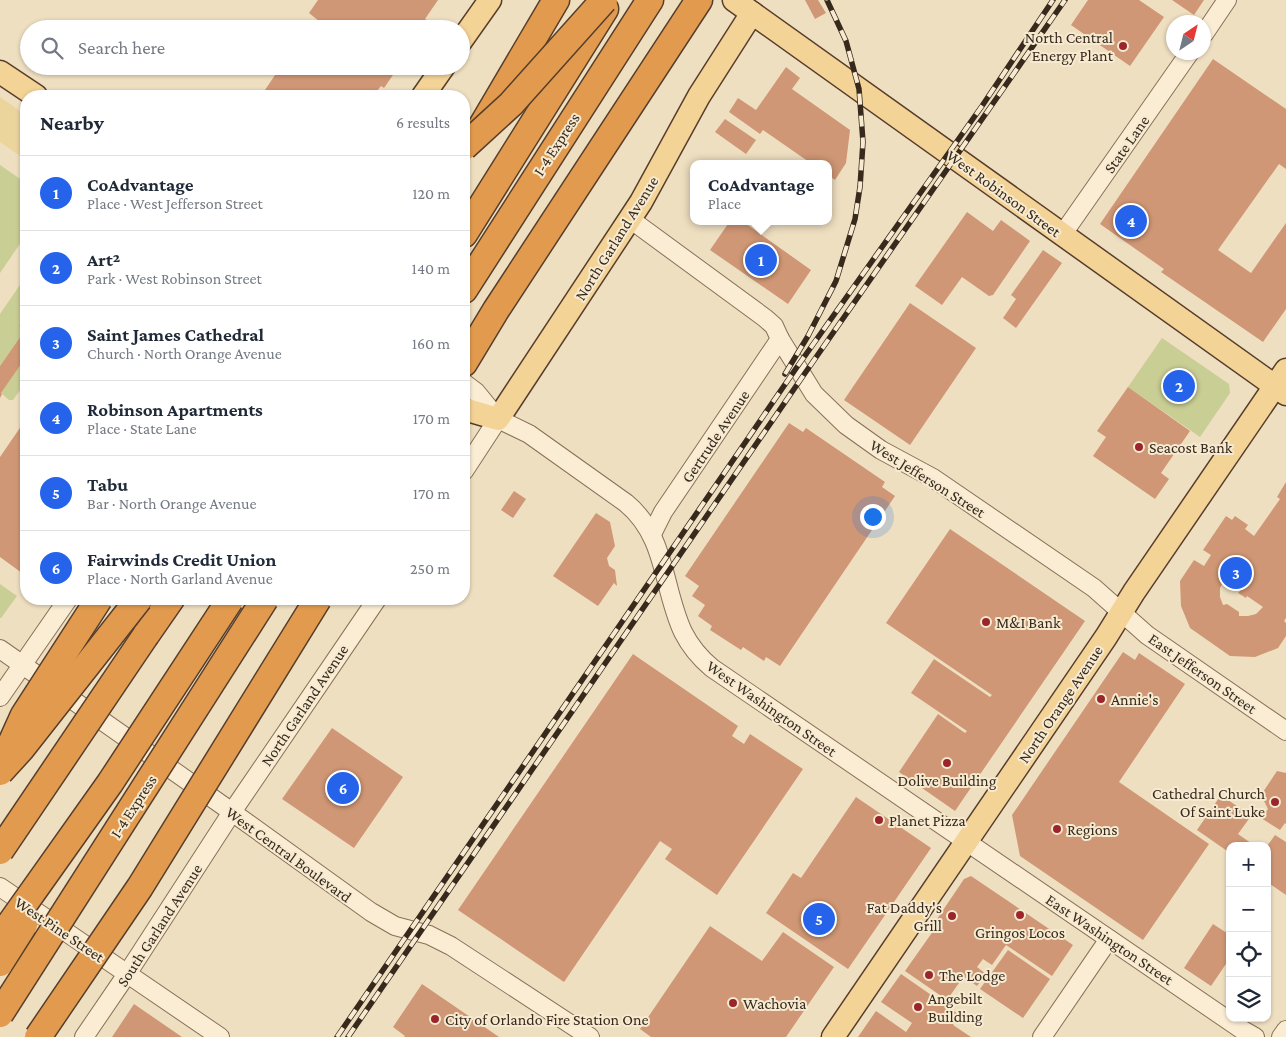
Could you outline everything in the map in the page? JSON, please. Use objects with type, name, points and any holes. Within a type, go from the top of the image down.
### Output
[{"type":"highway","points":[[470,147],[556,0]]},
{"type":"highway","points":[[470,142],[511,104],[604,0]]},
{"type":"highway","name":"I-4 Express","points":[[470,224],[611,0]]},
{"type":"highway","name":"I-4 Express","points":[[470,279],[650,0]]},
{"type":"highway","points":[[470,353],[496,310],[693,8]]},
{"type":"highway","points":[[0,767],[24,714],[95,605]]},
{"type":"highway","points":[[0,772],[134,605]]},
{"type":"highway","points":[[0,851],[168,605]]},
{"type":"highway","name":"I-4 Express","points":[[0,938],[110,783],[227,605]]},
{"type":"highway","name":"I-4 Express","points":[[0,1014],[262,605]]},
{"type":"highway","points":[[38,1037],[140,887],[314,605]]},
{"type":"highway","points":[[0,963],[52,881],[110,783]]},
{"type":"main road","points":[[470,28],[490,0]]},
{"type":"main road","name":"West Robinson Street","points":[[734,0],[756,6],[1062,235],[1282,384]]},
{"type":"main road","name":"North Garland Avenue","points":[[498,419],[630,219],[699,96],[756,6]]},
{"type":"main road","points":[[0,72],[27,90]]},
{"type":"main road","points":[[427,90],[438,75]]},
{"type":"main road","name":"North Orange Avenue","points":[[833,1037],[1121,613],[1282,384]]},
{"type":"main road","name":"West Washington Street","points":[[470,411],[498,419]]},
{"type":"street","points":[[1211,24],[1227,0]]},
{"type":"street","name":"State Lane","points":[[1062,235],[1184,60]]},
{"type":"street","name":"West Jefferson Street","points":[[630,219],[759,312],[777,333],[814,394],[846,425],[881,450],[933,478],[976,507],[1094,588],[1121,613]]},
{"type":"street","name":"Gertrude Avenue","points":[[652,534],[663,512],[777,333]]},
{"type":"street","name":"West Washington Street","points":[[470,388],[498,419],[529,434],[626,503],[639,515],[652,534],[679,623],[688,640],[705,662],[966,841]]},
{"type":"street","name":"North Garland Avenue","points":[[470,462],[498,419]]},
{"type":"street","points":[[0,697],[64,605]]},
{"type":"street","name":"North Garland Avenue","points":[[232,812],[372,605]]},
{"type":"street","name":"East Jefferson Street","points":[[1121,613],[1147,635],[1286,731]]},
{"type":"street","name":"West Central Boulevard","points":[[0,649],[232,812],[370,912],[395,926],[429,935],[452,946],[590,1037]]},
{"type":"street","name":"South Garland Avenue","points":[[84,1037],[232,812]]},
{"type":"street","name":"East Washington Street","points":[[966,841],[1241,1029],[1256,1037]]},
{"type":"street","name":"West Pine Street","points":[[0,887],[220,1037]]},
{"type":"street","points":[[1042,1037],[1110,939]]},
{"type":"street","points":[[1281,1037],[1286,1030]]},
{"type":"green space","points":[[0,165],[20,179],[20,244],[0,273]]},
{"type":"green space","points":[[20,285],[20,337],[0,366],[0,314]]},
{"type":"green space","points":[[1162,338],[1229,384],[1230,393],[1200,437],[1128,387]]},
{"type":"green space","points":[[20,365],[20,390],[13,400],[9,400],[1,393]]},
{"type":"green space","points":[[0,584],[17,596],[1,618],[0,618]]},
{"type":"sand","points":[[0,97],[20,111],[20,156],[0,142]]},
{"type":"building","points":[[318,0],[438,0],[425,19],[427,20],[318,20],[309,13]]},
{"type":"building","points":[[805,0],[818,0],[826,13],[815,19]]},
{"type":"building","name":"North Central Energy Plant","points":[[1088,0],[1139,0],[1164,17],[1130,66],[1071,25]]},
{"type":"building","points":[[1172,0],[1204,0],[1194,15]]},
{"type":"building","points":[[1213,59],[1286,109],[1286,169],[1279,164],[1218,250],[1251,273],[1286,223],[1286,309],[1263,342],[1161,272],[1164,269],[1100,224]]},
{"type":"building","points":[[786,67],[800,78],[792,89],[850,130],[846,163],[835,180],[832,178],[832,160],[806,160],[763,130],[760,134],[729,112],[738,98],[756,110]]},
{"type":"building","points":[[275,75],[393,75],[384,88],[381,86],[378,90],[265,90]]},
{"type":"building","points":[[725,119],[756,140],[746,154],[715,132]]},
{"type":"building","points":[[967,212],[993,231],[1001,220],[1030,241],[993,295],[989,296],[962,277],[942,305],[915,286]]},
{"type":"building","points":[[727,225],[748,225],[811,270],[788,304],[710,250]]},
{"type":"building","points":[[1043,250],[1062,263],[1016,328],[1003,318],[1016,299],[1011,295]]},
{"type":"building","points":[[910,303],[976,348],[910,445],[844,400]]},
{"type":"building","points":[[20,337],[20,366],[1,393],[0,398],[0,366]]},
{"type":"building","name":"Seacost Bank","points":[[1128,387],[1190,431],[1161,473],[1169,479],[1155,499],[1093,456],[1106,437],[1097,431]]},
{"type":"building","points":[[789,423],[803,432],[806,428],[885,482],[882,487],[895,496],[780,666],[766,657],[764,661],[743,647],[741,650],[710,630],[712,626],[698,616],[705,605],[692,596],[699,586],[685,576]]},
{"type":"building","points":[[20,428],[20,572],[0,557],[0,457]]},
{"type":"building","points":[[1286,482],[1286,618],[1284,621],[1286,623],[1286,636],[1278,648],[1255,657],[1230,656],[1190,628],[1181,606],[1180,581],[1194,560],[1204,566],[1211,555],[1203,550],[1226,516],[1232,520],[1235,516],[1248,525],[1245,529],[1254,536],[1280,499],[1277,497]],"holes":[[[1224,580],[1240,591],[1238,593],[1246,598],[1247,596],[1263,607],[1256,614],[1239,616],[1239,612],[1227,604],[1223,605],[1220,597],[1220,588]]]},
{"type":"building","points":[[514,491],[526,499],[513,518],[501,510]]},
{"type":"building","points":[[596,513],[610,522],[615,546],[607,558],[609,566],[615,570],[617,586],[614,583],[598,606],[553,576]]},
{"type":"building","name":"M&I Bank","points":[[950,529],[1085,621],[955,811],[899,772],[938,714],[965,733],[967,731],[911,693],[934,659],[990,697],[992,695],[886,623]]},
{"type":"building","points":[[1123,652],[1135,660],[1139,653],[1185,684],[1119,782],[1209,844],[1143,940],[1020,856],[1012,815]]},
{"type":"building","points":[[633,654],[738,726],[732,736],[744,744],[750,734],[803,769],[717,895],[665,859],[672,849],[660,841],[564,982],[458,910]]},
{"type":"building","points":[[332,728],[403,777],[354,848],[282,799]]},
{"type":"building","name":"Cathedral Church Of Saint Luke","points":[[1277,771],[1286,773],[1286,824],[1280,830],[1261,818],[1268,809],[1261,795]]},
{"type":"building","points":[[1221,795],[1251,816],[1238,834],[1249,842],[1226,842],[1226,850],[1197,830]]},
{"type":"building","points":[[856,797],[931,848],[848,969],[766,913],[793,873],[801,878]]},
{"type":"building","points":[[1275,835],[1286,842],[1286,895],[1271,885],[1270,842]]},
{"type":"building","points":[[971,876],[1073,945],[1052,976],[1006,945],[992,965],[983,959],[977,967],[986,974],[977,986],[957,972],[952,978],[959,983],[947,1000],[905,971],[936,927],[933,925],[964,879]]},
{"type":"building","points":[[1213,924],[1226,932],[1226,964],[1211,986],[1184,968]]},
{"type":"building","name":"Wachovia","points":[[710,926],[762,961],[783,932],[834,967],[786,1037],[651,1037],[640,1029]]},
{"type":"building","points":[[1008,950],[1050,979],[1023,1018],[980,989]]},
{"type":"building","name":"Angebilt Building","points":[[901,974],[960,1015],[953,1025],[971,1037],[858,1037],[876,1011],[906,1032],[912,1023],[881,1002]]},
{"type":"building","name":"City of Orlando Fire Station One","points":[[422,984],[499,1037],[404,1037],[393,1027]]},
{"type":"building","points":[[134,1004],[182,1037],[112,1037]]},
{"type":"railway","points":[[785,374],[808,336],[836,281],[855,219],[860,187],[863,142],[859,89],[846,41],[827,0]]},
{"type":"railway","points":[[337,1037],[797,367],[982,106],[1053,0]]},
{"type":"railway","points":[[348,1037],[803,376],[1065,0]]},
{"type":"place","name":"North Central Energy Plant","points":[[1123,46]]},
{"type":"place","name":"Robinson Apartments","points":[[1131,221]]},
{"type":"place","name":"CoAdvantage","points":[[761,260]]},
{"type":"place","name":"Art²","points":[[1179,386]]},
{"type":"place","name":"Seacost Bank","points":[[1139,447]]},
{"type":"place","name":"Saint James Cathedral","points":[[1236,573]]},
{"type":"place","name":"M&I Bank","points":[[986,622]]},
{"type":"place","name":"Annie's","points":[[1101,699]]},
{"type":"place","name":"Dolive Building","points":[[947,763]]},
{"type":"place","name":"Fairwinds Credit Union","points":[[343,788]]},
{"type":"place","name":"Cathedral Church Of Saint Luke","points":[[1275,802]]},
{"type":"place","name":"Planet Pizza","points":[[879,820]]},
{"type":"place","name":"Regions","points":[[1057,829]]},
{"type":"place","name":"Gringos Locos","points":[[1020,915]]},
{"type":"place","name":"Fat Daddy's Grill","points":[[952,916]]},
{"type":"place","name":"Tabu","points":[[819,919]]},
{"type":"place","name":"The Lodge","points":[[929,975]]},
{"type":"place","name":"Wachovia","points":[[733,1003]]},
{"type":"place","name":"Angebilt Building","points":[[918,1007]]},
{"type":"place","name":"City of Orlando Fire Station One","points":[[435,1019]]}]
